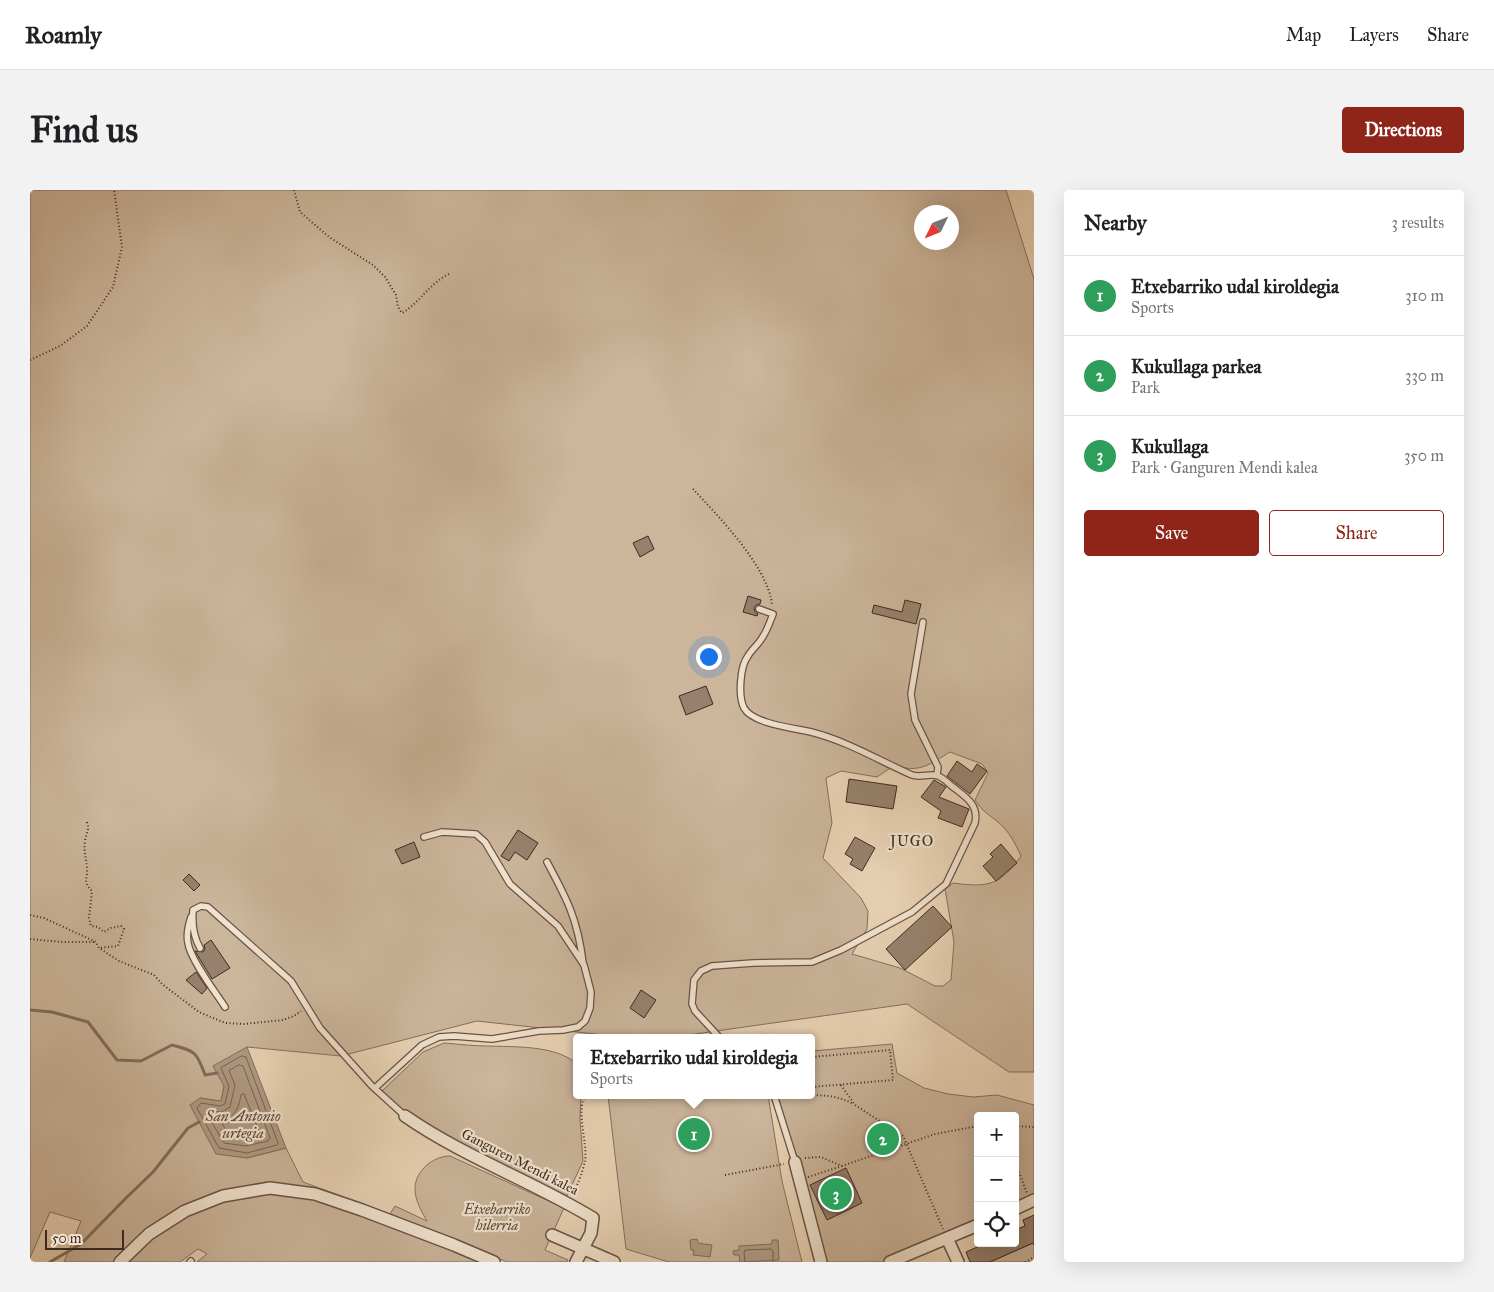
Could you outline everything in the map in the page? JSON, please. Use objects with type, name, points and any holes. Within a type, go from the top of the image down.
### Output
[{"type":"street","name":"Ganguren Mendi kalea","points":[[405,1116],[429,1133],[566,1202],[593,1218],[584,1249]]},
{"type":"street","points":[[795,1162],[821,1262]]},
{"type":"street","points":[[120,1262],[149,1234],[185,1211],[223,1196],[270,1188],[315,1194],[408,1227],[494,1262]]},
{"type":"street","points":[[1019,1205],[1030,1196]]},
{"type":"street","points":[[890,1262],[974,1227]]},
{"type":"street","points":[[552,1235],[614,1262]]},
{"type":"street","points":[[947,1238],[958,1262]]},
{"type":"street","points":[[576,1262],[584,1249]]},
{"type":"lane","points":[[716,1034],[694,1010],[692,1004],[694,980],[701,971],[712,966],[812,962],[841,950],[912,912],[946,884],[977,816],[972,803],[965,796],[936,775],[914,776],[858,748],[813,732],[763,721],[748,712],[742,700],[742,669],[747,657],[763,638],[773,614],[759,609]]},
{"type":"lane","points":[[923,622],[911,694],[915,720],[938,767],[936,775]]},
{"type":"lane","points":[[424,837],[442,832],[476,834],[485,842],[510,884],[558,926],[584,965]]},
{"type":"lane","points":[[375,1088],[422,1045],[439,1037],[454,1036],[492,1039],[539,1031],[563,1030],[578,1027],[585,1022],[590,1008],[591,992],[577,924],[568,901],[547,862]]},
{"type":"lane","points":[[226,1007],[188,946],[187,927],[193,910],[201,906],[208,907],[291,981],[320,1028],[375,1088],[405,1116]]},
{"type":"lane","points":[[193,910],[194,932],[200,948]]},
{"type":"lane","points":[[775,1099],[795,1162]]},
{"type":"path","points":[[30,360],[60,346],[87,326],[113,287],[122,247],[114,190]]},
{"type":"path","points":[[294,190],[300,212],[329,237],[373,265],[385,277],[396,295],[398,307],[402,313],[410,308],[435,282],[451,273]]},
{"type":"path","points":[[693,489],[747,552],[771,596],[773,614]]},
{"type":"path","points":[[87,822],[89,828],[85,840],[84,856],[87,869],[86,885],[92,890],[89,918],[91,926],[98,927],[104,932],[121,926],[124,929],[118,946],[99,948]]},
{"type":"path","points":[[30,914],[44,918],[96,942],[99,948],[119,961],[154,975],[162,984],[199,1012],[225,1022],[244,1024],[283,1020],[294,1016]]},
{"type":"path","points":[[30,939],[61,942],[96,942]]},
{"type":"path","points":[[815,1057],[890,1050],[893,1080],[815,1088]]},
{"type":"path","points":[[841,1085],[855,1105]]},
{"type":"path","points":[[815,1096],[830,1095],[843,1099],[903,1136],[942,1227]]},
{"type":"path","points":[[566,1202],[575,1190],[585,1160],[583,1099]]},
{"type":"path","points":[[1019,1126],[1034,1127]]},
{"type":"path","points":[[800,1180],[935,1134],[974,1127]]},
{"type":"path","points":[[725,1175],[807,1158],[821,1157],[842,1166]]},
{"type":"path","points":[[1019,1171],[1030,1196]]},
{"type":"path","points":[[1025,1262],[1034,1258]]},
{"type":"green space","name":"Etxebarriko hilerria","points":[[30,190],[1006,190],[1034,279],[1034,1072],[1009,1072],[907,1004],[695,1034],[595,1034],[477,1021],[341,1056],[247,1047],[224,1086],[221,1102],[200,1098],[247,1158],[286,1148],[303,1182],[390,1214],[395,1206],[427,1221],[419,1206],[415,1192],[417,1178],[421,1171],[431,1162],[441,1157],[450,1156],[564,1208],[545,1250],[568,1260],[567,1262],[507,1262],[500,1259],[500,1262],[197,1262],[207,1254],[198,1249],[180,1262],[64,1262],[81,1221],[50,1212],[30,1258]],"holes":[[[950,752],[982,764],[988,773],[975,800],[983,810],[1005,829],[1021,856],[1014,866],[1000,879],[976,885],[953,883],[945,889],[954,942],[951,980],[943,986],[935,986],[900,968],[852,954],[867,929],[868,911],[861,898],[823,858],[832,823],[826,778],[841,771],[877,777],[895,765],[903,768],[918,768],[930,764]]]},
{"type":"green space","points":[[444,1043],[533,1048],[557,1053],[573,1061],[573,1099],[581,1099],[580,1119],[583,1161],[567,1196],[474,1151],[405,1113],[382,1091],[423,1052]]},
{"type":"green space","points":[[892,1044],[897,1073],[924,1088],[948,1094],[973,1097],[997,1095],[1034,1105],[1034,1200],[1019,1207],[1019,1112],[974,1112],[974,1227],[890,1262],[821,1262],[775,1099],[815,1099],[815,1051]]},
{"type":"green space","points":[[608,1099],[769,1099],[782,1181],[802,1262],[669,1262],[626,1249]]},
{"type":"green space","points":[[1034,1237],[1034,1262],[990,1262],[1031,1244],[1031,1238]]},
{"type":"water","name":"San Antonio urtegia","points":[[247,1047],[286,1148],[247,1158],[216,1154],[190,1105],[200,1098],[221,1101],[224,1086],[213,1066]]},
{"type":"water","points":[[697,1239],[698,1243],[712,1245],[710,1257],[693,1255],[694,1250],[691,1250],[690,1240]]},
{"type":"water","points":[[772,1240],[778,1240],[779,1260],[740,1262],[739,1255],[734,1255],[733,1251],[739,1250],[739,1246],[772,1244]]},
{"type":"building","points":[[648,536],[654,549],[640,557],[633,543]]},
{"type":"building","points":[[748,596],[761,600],[760,604],[754,608],[758,614],[757,616],[743,612]]},
{"type":"building","points":[[905,600],[921,604],[916,624],[872,613],[874,605],[902,612]]},
{"type":"building","points":[[706,686],[713,704],[686,715],[679,696]]},
{"type":"building","points":[[957,761],[972,772],[977,764],[987,771],[970,794],[947,776]]},
{"type":"building","points":[[849,779],[897,786],[893,809],[846,802]]},
{"type":"building","points":[[934,780],[946,787],[939,797],[969,809],[962,827],[938,818],[941,811],[921,797]]},
{"type":"building","points":[[518,830],[538,843],[527,860],[515,852],[509,861],[501,856]]},
{"type":"building","points":[[855,837],[875,848],[862,871],[850,864],[853,859],[845,854]]},
{"type":"building","points":[[414,842],[420,857],[402,864],[395,850]]},
{"type":"building","points":[[1001,844],[1017,863],[996,881],[983,866],[993,857],[990,854]]},
{"type":"building","points":[[189,874],[200,885],[194,891],[183,880]]},
{"type":"building","points":[[933,906],[952,927],[905,970],[886,949]]},
{"type":"building","points":[[211,940],[230,968],[212,979],[195,951],[203,952],[205,949],[204,945]]},
{"type":"building","points":[[196,972],[207,988],[202,994],[186,980]]},
{"type":"building","points":[[641,990],[656,1000],[644,1018],[630,1008]]},
{"type":"building","points":[[846,1168],[862,1203],[827,1220],[810,1185]]},
{"type":"building","points":[[1034,1215],[1034,1245],[1033,1243],[990,1262],[970,1262],[966,1252],[977,1247],[1019,1247],[1019,1228],[1025,1226],[1023,1220]]},
{"type":"waterway","points":[[30,1010],[52,1012],[88,1022],[117,1060],[141,1061],[172,1045],[186,1049],[194,1054],[200,1061],[205,1075],[217,1073]]},
{"type":"waterway","points":[[50,1262],[81,1244],[153,1172],[188,1128],[199,1122]]},
{"type":"place","name":"Etxebarriko udal kiroldegia","points":[[694,1134]]},
{"type":"place","name":"Kukullaga parkea","points":[[883,1139]]},
{"type":"place","name":"Kukullaga","points":[[836,1194]]},
{"type":"district","name":"JUGO","points":[[912,841]]}]
